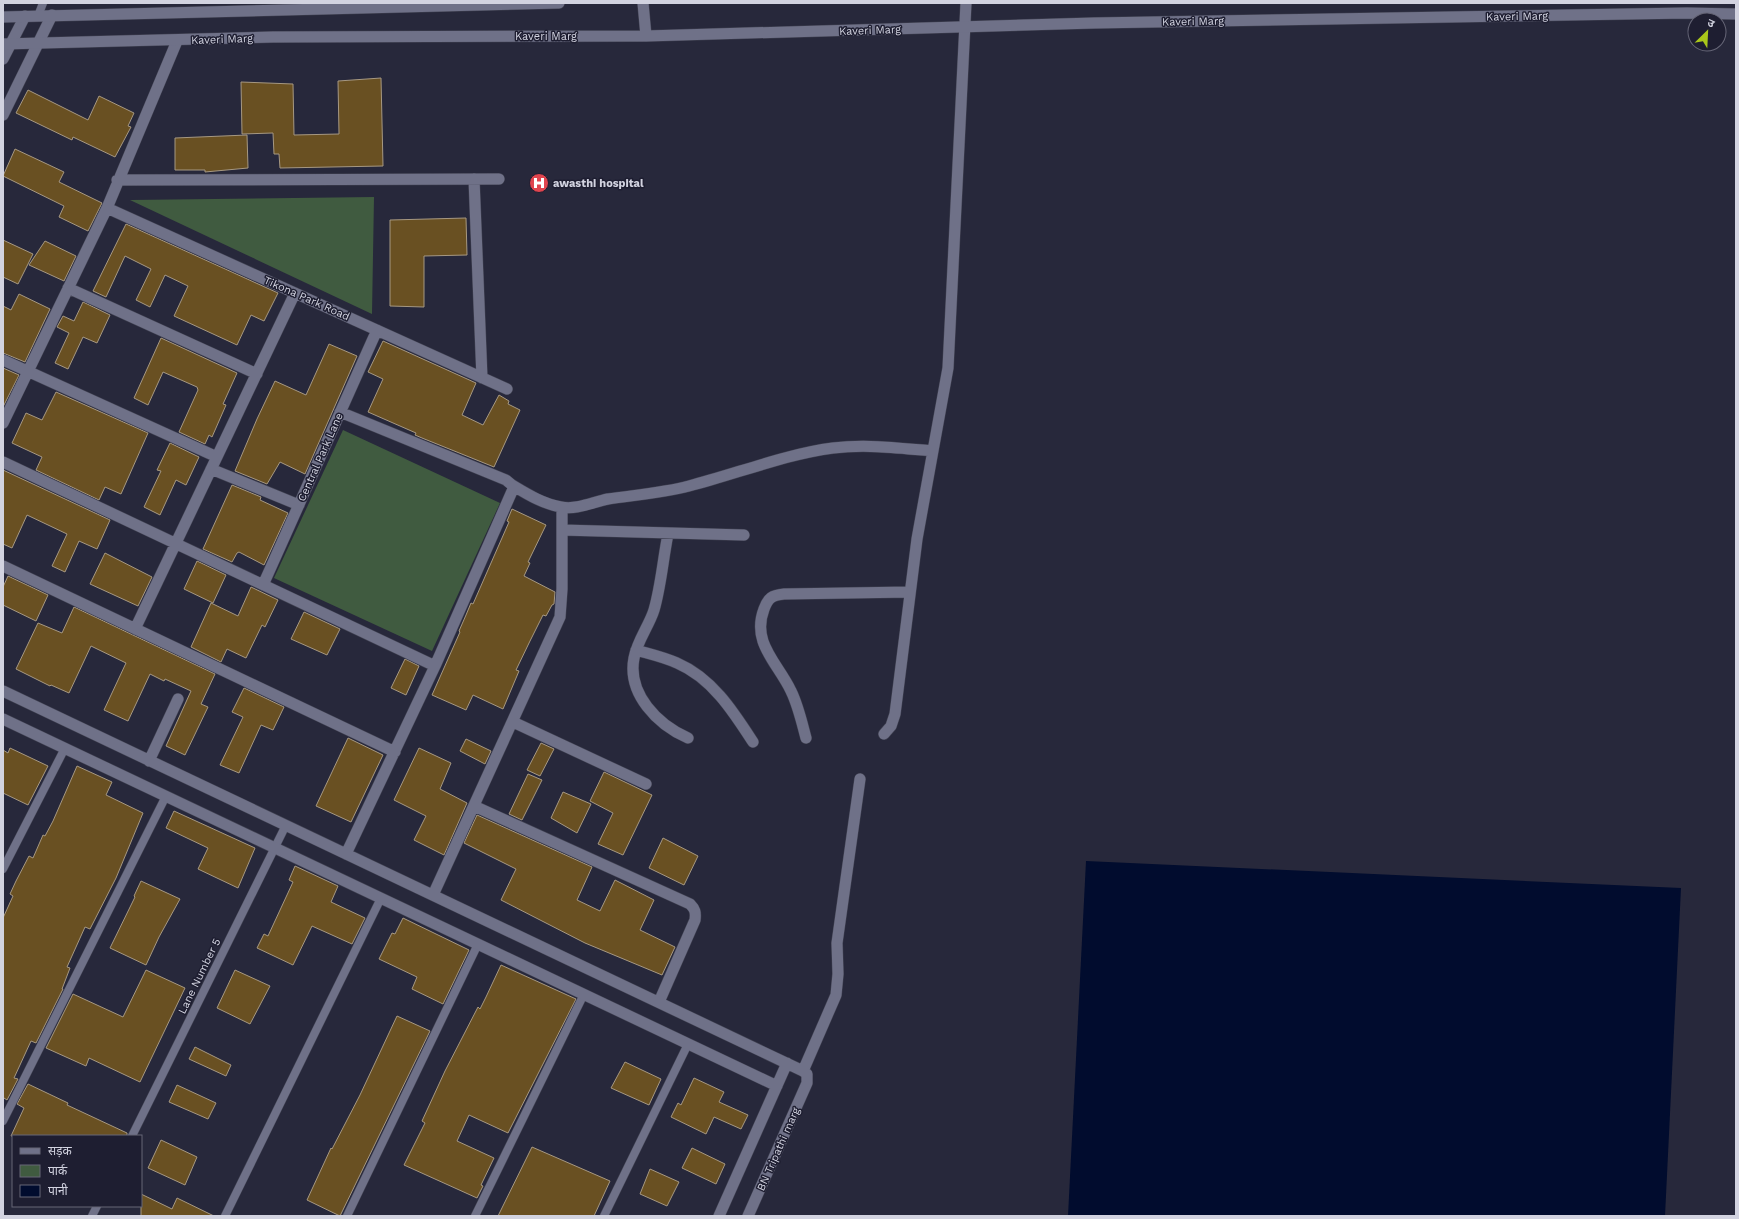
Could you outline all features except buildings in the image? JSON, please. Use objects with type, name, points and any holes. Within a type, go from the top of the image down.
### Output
[{"type":"street","points":[[3,17],[559,3]]},
{"type":"street","points":[[643,3],[646,36]]},
{"type":"street","points":[[884,734],[891,726],[895,714],[917,539],[948,368],[966,3]]},
{"type":"street","name":"Kaveri Marg","points":[[7,44],[281,37],[646,36],[966,27],[1736,14]]},
{"type":"street","points":[[3,115],[52,15]]},
{"type":"street","points":[[3,59],[7,44],[25,16]]},
{"type":"street","points":[[3,423],[107,208],[117,180],[177,40]]},
{"type":"street","points":[[117,180],[498,178]]},
{"type":"street","points":[[474,179],[482,378]]},
{"type":"street","name":"Tikona Park Road","points":[[107,208],[507,389]]},
{"type":"street","points":[[68,288],[256,374]]},
{"type":"street","points":[[135,629],[295,293]]},
{"type":"street","name":"Central Park Lane","points":[[263,585],[377,330]]},
{"type":"street","points":[[3,360],[217,457]]},
{"type":"street","points":[[340,412],[506,480],[541,502],[562,508],[571,508],[609,499],[652,494],[688,487],[801,455],[833,448],[880,447],[933,451]]},
{"type":"street","points":[[3,462],[435,666]]},
{"type":"street","points":[[211,469],[299,505]]},
{"type":"street","points":[[346,854],[435,666],[510,498],[513,489],[512,485]]},
{"type":"street","points":[[432,895],[513,722],[560,617],[562,589],[562,508]]},
{"type":"street","points":[[562,530],[744,535]]},
{"type":"street","points":[[668,534],[654,608],[636,650],[633,667],[638,687],[646,706],[654,717],[673,732],[688,738]]},
{"type":"street","points":[[3,566],[395,752]]},
{"type":"street","points":[[806,738],[792,693],[768,653],[761,636],[763,612],[770,598],[776,594],[910,592]]},
{"type":"street","points":[[636,650],[678,663],[701,678],[729,706],[754,742]]},
{"type":"street","points":[[3,691],[803,1071],[836,995],[838,974],[837,943],[860,779]]},
{"type":"street","points":[[150,760],[178,699]]},
{"type":"street","points":[[3,719],[777,1086]]},
{"type":"street","points":[[513,722],[646,784]]},
{"type":"street","points":[[474,806],[682,900],[694,908],[696,913],[695,920],[659,1002]]},
{"type":"street","points":[[719,1216],[787,1063]]},
{"type":"street","name":"BN Tripathi marg","points":[[748,1216],[807,1083],[807,1074],[803,1071]]},
{"type":"lane","points":[[38,16],[43,3]]},
{"type":"lane","points":[[3,869],[65,748]]},
{"type":"lane","points":[[3,1121],[166,796]]},
{"type":"lane","name":"Lane Number 5","points":[[132,1135],[286,826]]},
{"type":"lane","points":[[225,1216],[381,898]]},
{"type":"lane","points":[[347,1216],[478,944]]},
{"type":"lane","points":[[475,1216],[584,994]]},
{"type":"lane","points":[[604,1216],[688,1044]]},
{"type":"lane","points":[[92,1216],[96,1207]]},
{"type":"green space","points":[[374,197],[372,314],[130,200]]},
{"type":"green space","points":[[343,430],[500,503],[432,651],[274,578]]},
{"type":"water","points":[[1086,861],[1681,888],[1665,1216],[1068,1216]]},
{"type":"place","name":"awasthi hospital","points":[[539,183]]}]
